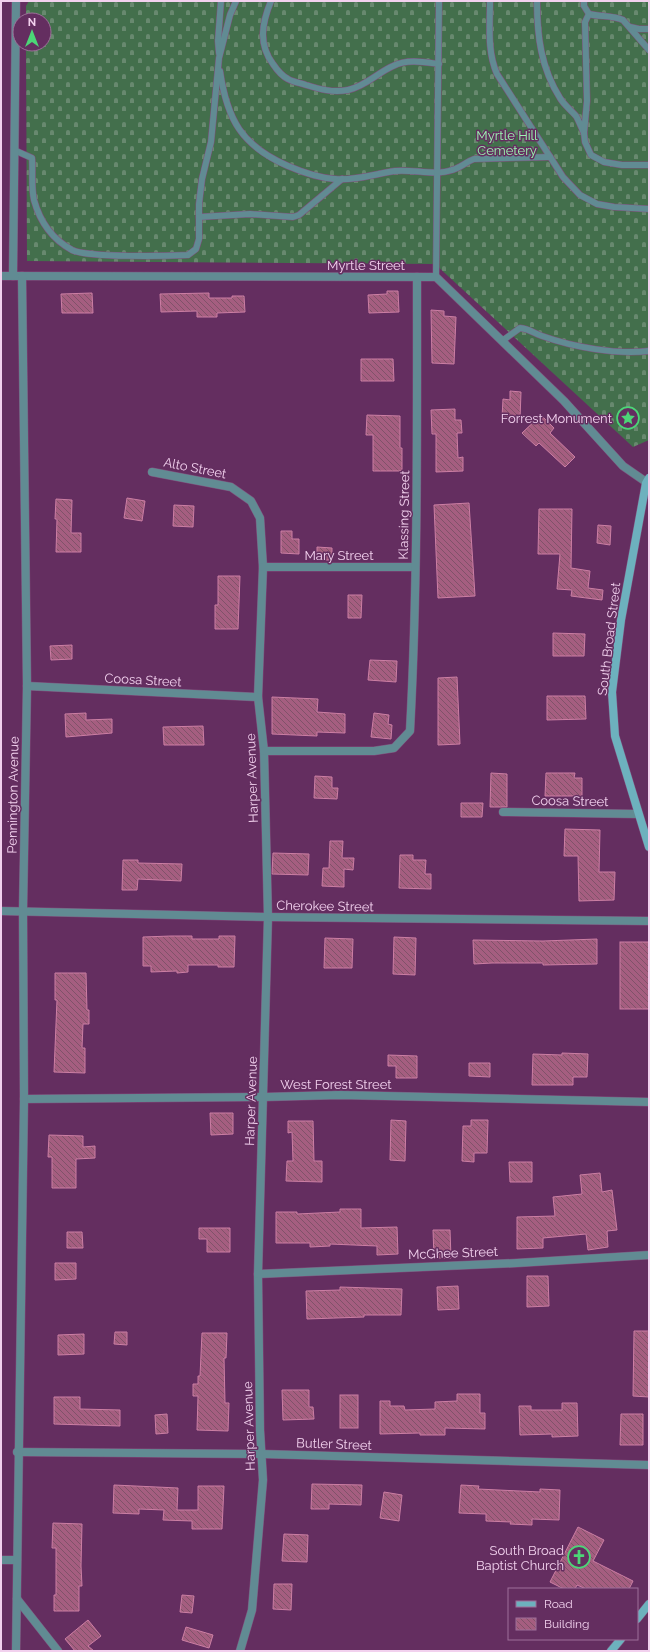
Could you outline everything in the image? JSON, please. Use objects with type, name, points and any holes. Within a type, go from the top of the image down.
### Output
[{"type":"main road","name":"South Broad Street","points":[[648,482],[621,620],[612,692],[615,736],[649,847]]},
{"type":"main road","points":[[638,1618],[649,1604]]},
{"type":"main road","points":[[611,1651],[620,1640]]},
{"type":"street","name":"Pennington Avenue","points":[[16,1],[14,150],[27,686],[23,911],[24,1099],[17,1452],[18,1560],[16,1651]]},
{"type":"street","name":"Myrtle Street","points":[[1,276],[436,277]]},
{"type":"street","name":"Klassing Street","points":[[264,751],[374,751],[394,748],[410,731],[415,635],[417,277]]},
{"type":"street","points":[[436,277],[564,401],[623,466],[648,482]]},
{"type":"street","name":"Alto Street","points":[[152,472],[231,487],[251,500],[260,518],[262,550]]},
{"type":"street","name":"Harper Avenue","points":[[240,1651],[252,1610],[264,1480],[260,1422],[258,1274],[268,918],[264,751],[258,697],[263,567],[262,550]]},
{"type":"street","name":"Mary Street","points":[[263,567],[415,567]]},
{"type":"street","name":"Coosa Street","points":[[27,686],[258,697]]},
{"type":"street","name":"Coosa Street","points":[[503,812],[638,814]]},
{"type":"street","name":"Cherokee Street","points":[[1,911],[268,918],[649,921]]},
{"type":"street","name":"West Forest Street","points":[[24,1099],[340,1095],[649,1102]]},
{"type":"street","name":"McGhee Street","points":[[258,1274],[517,1263],[649,1255]]},
{"type":"street","name":"Butler Street","points":[[17,1452],[262,1454],[649,1465]]},
{"type":"street","points":[[1,1560],[18,1560]]},
{"type":"street","points":[[17,1599],[58,1651]]},
{"type":"lane","points":[[221,1],[218,41],[219,58],[220,72],[228,107],[236,126],[246,139],[271,159],[294,169],[327,178],[342,179],[403,170],[438,172],[453,170],[465,162],[474,159],[550,157]]},
{"type":"lane","points":[[14,150],[32,158],[34,199],[42,222],[48,231],[74,251],[95,254],[188,254],[196,249],[199,239],[199,204],[202,179],[211,142],[219,58],[230,15],[236,1]]},
{"type":"lane","points":[[271,1],[264,17],[262,28],[264,48],[277,71],[288,79],[319,89],[338,91],[364,85],[393,66],[404,62],[419,61],[439,64]]},
{"type":"lane","points":[[436,277],[439,1]]},
{"type":"lane","points":[[490,1],[490,47],[492,63],[497,74],[567,182],[580,195],[597,204],[614,207],[649,209]]},
{"type":"lane","points":[[537,1],[539,44],[544,65],[560,100],[576,117],[584,133]]},
{"type":"lane","points":[[584,1],[584,6],[588,14],[585,22],[587,101],[584,133],[585,142],[591,155],[604,162],[622,165],[649,165]]},
{"type":"lane","points":[[588,14],[617,17],[630,27],[649,50]]},
{"type":"lane","points":[[630,27],[649,29]]},
{"type":"lane","points":[[199,217],[250,214],[293,217],[299,215],[342,179]]},
{"type":"lane","points":[[502,341],[520,328],[530,329],[541,336],[577,346],[620,351],[649,351]]},
{"type":"green space","name":"Myrtle Hill Cemetery","points":[[29,1],[649,1],[649,440],[633,447],[435,264],[27,261],[26,52],[52,52],[52,12],[26,12],[26,6]]},
{"type":"building","points":[[387,291],[398,291],[399,312],[369,313],[368,295],[387,294]]},
{"type":"building","points":[[92,293],[93,313],[62,313],[61,294]]},
{"type":"building","points":[[209,293],[209,298],[232,298],[232,296],[244,296],[245,312],[217,313],[217,317],[197,317],[197,311],[161,312],[160,294]]},
{"type":"building","points":[[431,310],[444,311],[444,316],[456,317],[454,364],[432,363]]},
{"type":"building","points":[[361,359],[393,359],[394,381],[361,381]]},
{"type":"building","points":[[510,391],[521,392],[520,419],[502,418],[503,399],[510,400]]},
{"type":"building","points":[[455,409],[455,420],[461,420],[462,433],[457,433],[458,458],[463,457],[463,471],[436,472],[436,434],[432,434],[431,410]]},
{"type":"building","points":[[367,415],[400,416],[402,471],[373,471],[373,435],[366,435]]},
{"type":"building","points":[[541,415],[554,428],[550,433],[575,457],[565,467],[539,443],[536,446],[522,433]]},
{"type":"building","points":[[127,498],[145,501],[142,521],[124,518]]},
{"type":"building","points":[[56,499],[72,500],[71,533],[81,533],[81,552],[56,552]]},
{"type":"building","points":[[469,503],[475,596],[438,598],[434,505]]},
{"type":"building","points":[[174,505],[194,506],[193,527],[173,526]]},
{"type":"building","points":[[539,509],[572,509],[571,568],[590,571],[588,588],[603,590],[602,600],[571,596],[572,590],[557,589],[560,554],[538,554]]},
{"type":"building","points":[[598,525],[611,526],[610,545],[597,543]]},
{"type":"building","points":[[281,531],[292,531],[292,539],[299,539],[299,554],[281,553]]},
{"type":"building","points":[[317,547],[332,548],[332,560],[317,560]]},
{"type":"building","points":[[218,576],[240,576],[238,629],[215,629],[215,605],[218,605]]},
{"type":"building","points":[[348,595],[362,595],[361,618],[348,618]]},
{"type":"building","points":[[553,633],[585,634],[584,656],[553,656]]},
{"type":"building","points":[[72,645],[72,659],[51,660],[50,646]]},
{"type":"building","points":[[370,660],[397,661],[396,682],[368,680]]},
{"type":"building","points":[[457,677],[460,744],[438,745],[438,678]]},
{"type":"building","points":[[547,696],[585,696],[586,719],[547,720]]},
{"type":"building","points":[[272,697],[318,699],[317,712],[345,714],[345,733],[317,732],[317,736],[272,734]]},
{"type":"building","points":[[86,713],[86,720],[112,719],[112,733],[66,737],[65,714]]},
{"type":"building","points":[[374,713],[389,715],[388,724],[392,725],[391,739],[371,737]]},
{"type":"building","points":[[203,726],[204,745],[164,745],[163,727]]},
{"type":"building","points":[[491,773],[507,774],[507,807],[490,807]]},
{"type":"building","points":[[546,773],[575,773],[574,778],[582,778],[582,796],[545,796]]},
{"type":"building","points":[[315,776],[332,777],[332,788],[338,788],[337,799],[314,798]]},
{"type":"building","points":[[461,803],[483,803],[482,817],[461,817]]},
{"type":"building","points":[[565,829],[600,830],[599,872],[615,872],[614,900],[579,901],[578,856],[564,856]]},
{"type":"building","points":[[330,841],[343,841],[342,858],[354,858],[353,870],[344,869],[344,887],[322,886],[323,868],[329,868]]},
{"type":"building","points":[[273,853],[309,854],[308,875],[272,874]]},
{"type":"building","points":[[400,855],[413,855],[413,860],[426,860],[425,874],[431,874],[431,889],[399,888]]},
{"type":"building","points":[[123,860],[138,860],[138,863],[182,864],[181,881],[138,879],[137,890],[122,890]]},
{"type":"building","points":[[192,936],[192,939],[219,939],[219,936],[235,936],[234,967],[218,967],[218,965],[188,965],[188,972],[151,972],[151,966],[143,966],[143,937]]},
{"type":"building","points":[[394,937],[416,938],[415,975],[393,974]]},
{"type":"building","points":[[325,938],[353,939],[352,968],[324,968]]},
{"type":"building","points":[[597,939],[597,964],[474,964],[473,940],[543,941]]},
{"type":"building","points":[[620,942],[649,942],[649,1009],[620,1009]]},
{"type":"building","points":[[55,973],[86,973],[89,1024],[83,1024],[82,1048],[85,1048],[85,1073],[54,1072],[57,1000],[55,1000]]},
{"type":"building","points":[[562,1053],[588,1054],[587,1077],[573,1077],[573,1085],[532,1085],[533,1054],[562,1055]]},
{"type":"building","points":[[388,1055],[417,1056],[417,1078],[396,1078],[396,1066],[388,1066]]},
{"type":"building","points":[[469,1063],[490,1063],[490,1077],[469,1076]]},
{"type":"building","points":[[210,1113],[233,1113],[233,1134],[211,1135]]},
{"type":"building","points":[[391,1120],[406,1121],[405,1161],[390,1160]]},
{"type":"building","points":[[471,1120],[488,1120],[487,1153],[474,1153],[474,1162],[462,1161],[463,1126],[471,1126]]},
{"type":"building","points":[[288,1121],[313,1121],[314,1161],[322,1161],[322,1182],[286,1181],[287,1161],[293,1161],[292,1132],[288,1133]]},
{"type":"building","points":[[49,1135],[83,1136],[83,1147],[95,1146],[95,1158],[76,1159],[76,1188],[52,1188],[52,1157],[48,1157]]},
{"type":"building","points":[[509,1162],[532,1162],[532,1182],[510,1182]]},
{"type":"building","points":[[600,1173],[602,1192],[612,1190],[617,1230],[607,1231],[608,1247],[588,1250],[586,1234],[543,1238],[543,1248],[517,1249],[517,1217],[555,1216],[553,1197],[582,1194],[580,1175]]},
{"type":"building","points":[[340,1209],[361,1209],[361,1228],[397,1227],[398,1254],[377,1255],[377,1246],[330,1244],[330,1246],[310,1247],[310,1243],[276,1243],[276,1212],[297,1212],[297,1214],[340,1212]]},
{"type":"building","points":[[199,1228],[230,1228],[230,1252],[207,1252],[207,1239],[199,1239]]},
{"type":"building","points":[[433,1230],[450,1230],[451,1258],[434,1258]]},
{"type":"building","points":[[67,1232],[82,1232],[83,1248],[67,1248]]},
{"type":"building","points":[[55,1263],[76,1263],[76,1279],[55,1280]]},
{"type":"building","points":[[527,1276],[548,1276],[549,1306],[527,1307]]},
{"type":"building","points":[[458,1286],[459,1309],[438,1310],[437,1287]]},
{"type":"building","points":[[340,1287],[402,1289],[401,1315],[364,1315],[364,1317],[307,1319],[306,1291],[340,1290]]},
{"type":"building","points":[[634,1331],[649,1331],[649,1397],[633,1396]]},
{"type":"building","points":[[115,1332],[127,1332],[127,1345],[114,1344]]},
{"type":"building","points":[[202,1333],[227,1333],[226,1358],[224,1358],[225,1403],[229,1403],[228,1431],[197,1430],[198,1396],[193,1396],[193,1384],[198,1384],[198,1376],[200,1376]]},
{"type":"building","points":[[84,1334],[84,1354],[58,1355],[58,1335]]},
{"type":"building","points":[[282,1390],[309,1390],[309,1407],[313,1407],[314,1419],[283,1420]]},
{"type":"building","points":[[457,1394],[480,1394],[480,1413],[485,1413],[485,1429],[445,1428],[445,1435],[420,1435],[420,1433],[380,1434],[380,1401],[390,1401],[390,1406],[404,1406],[405,1410],[435,1409],[435,1402],[457,1401]]},
{"type":"building","points":[[340,1395],[358,1395],[358,1428],[340,1428]]},
{"type":"building","points":[[54,1397],[80,1397],[80,1409],[120,1410],[120,1426],[54,1424]]},
{"type":"building","points":[[562,1403],[577,1403],[578,1436],[552,1437],[552,1434],[520,1435],[519,1406],[531,1406],[531,1410],[562,1410]]},
{"type":"building","points":[[167,1414],[168,1433],[156,1434],[155,1415]]},
{"type":"building","points":[[621,1414],[643,1414],[643,1445],[620,1445]]},
{"type":"building","points":[[312,1484],[362,1485],[361,1505],[329,1504],[329,1509],[311,1509]]},
{"type":"building","points":[[114,1485],[178,1488],[177,1510],[198,1510],[198,1486],[224,1486],[222,1529],[192,1529],[192,1521],[163,1520],[164,1510],[139,1509],[139,1514],[113,1513]]},
{"type":"building","points":[[461,1485],[479,1486],[478,1489],[540,1492],[540,1489],[560,1490],[559,1520],[532,1519],[532,1525],[510,1524],[511,1522],[486,1521],[486,1514],[459,1513]]},
{"type":"building","points":[[384,1492],[402,1495],[399,1521],[380,1518]]},
{"type":"building","points":[[53,1523],[82,1524],[82,1586],[79,1586],[79,1611],[54,1611],[54,1595],[56,1595],[56,1548],[52,1548]]},
{"type":"building","name":"South Broad Baptist Church","points":[[578,1527],[604,1540],[593,1561],[633,1581],[630,1588],[584,1588],[577,1585],[576,1588],[562,1588],[550,1582]]},
{"type":"building","points":[[284,1534],[308,1535],[307,1562],[282,1561]]},
{"type":"building","points":[[274,1584],[292,1584],[291,1610],[273,1609]]},
{"type":"building","points":[[182,1595],[194,1596],[192,1613],[180,1612]]},
{"type":"building","points":[[88,1620],[101,1636],[88,1646],[94,1651],[75,1651],[65,1639]]},
{"type":"building","points":[[186,1627],[213,1635],[209,1648],[182,1640]]},
{"type":"place","name":"Forrest Monument","points":[[628,418]]},
{"type":"place","name":"South Broad Baptist Church","points":[[579,1557]]}]
